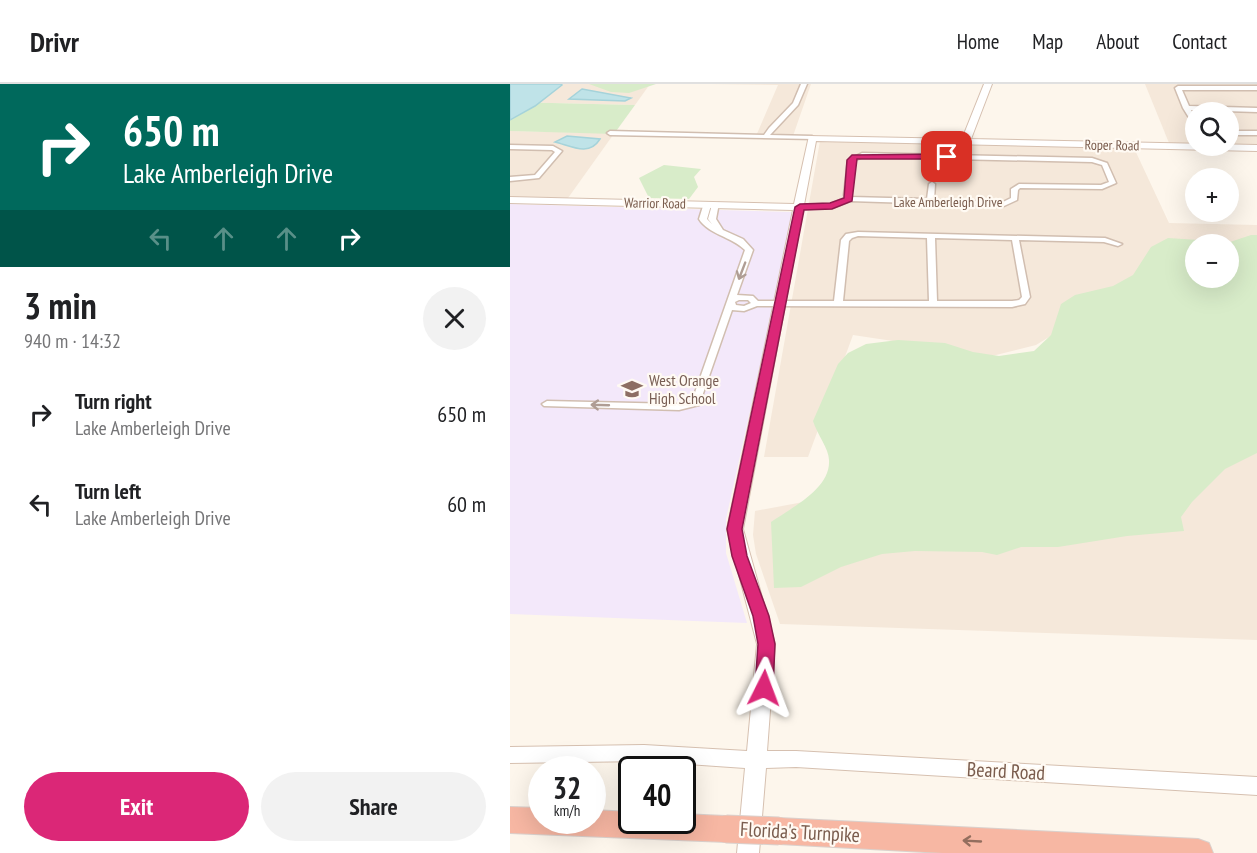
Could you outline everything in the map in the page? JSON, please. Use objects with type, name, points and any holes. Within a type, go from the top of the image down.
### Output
[{"type":"highway","name":"Florida's Turnpike","points":[[510,820],[779,831],[1198,853]]},
{"type":"street","points":[[766,137],[796,104],[804,84]]},
{"type":"street","points":[[968,157],[969,145],[966,141],[988,84]]},
{"type":"street","points":[[1185,106],[1177,90],[1181,87],[1257,88]]},
{"type":"street","points":[[1239,109],[1257,110]]},
{"type":"street","points":[[610,133],[812,138],[735,529],[739,556],[761,616],[766,644],[748,853]]},
{"type":"street","points":[[1239,133],[1257,133]]},
{"type":"street","name":"Roper Road","points":[[812,138],[1257,148]]},
{"type":"street","points":[[510,147],[553,148],[559,151],[537,177],[510,179]]},
{"type":"street","name":"Lake Amberleigh Drive","points":[[800,207],[832,206],[849,199],[1004,204],[1015,199],[1014,189],[1019,186],[1102,187],[1113,183],[1106,164],[1101,162],[968,157],[855,157],[851,160],[847,195],[849,199]]},
{"type":"street","points":[[930,202],[932,184]]},
{"type":"street","name":"Warrior Road","points":[[510,200],[800,207]]},
{"type":"street","points":[[547,404],[679,407],[693,406],[696,403],[749,250],[746,245],[706,224],[703,219],[712,205]]},
{"type":"street","points":[[838,304],[845,240],[849,236],[858,234],[1105,240],[1118,244]]},
{"type":"street","points":[[931,236],[933,304]]},
{"type":"street","points":[[730,302],[735,298],[744,297],[753,299],[755,303],[1012,304],[1022,302],[1026,297],[1016,238]]},
{"type":"street","name":"Beard Road","points":[[510,755],[644,753],[756,760],[796,759],[1257,786]]},
{"type":"shaded area","points":[[510,84],[650,84],[635,105],[510,102]]},
{"type":"shaded area","points":[[710,84],[811,84],[793,136],[756,136],[778,85]]},
{"type":"shaded area","points":[[1145,84],[1257,84],[1257,145],[1239,144],[1239,102],[1185,102],[1185,143],[1169,143]]},
{"type":"shaded area","points":[[510,131],[613,135],[568,198],[510,197]]},
{"type":"shaded area","points":[[820,141],[1134,148],[1169,223],[1257,225],[1257,242],[1239,243],[1239,234],[1185,234],[1185,253],[1036,345],[992,356],[853,335],[808,457],[764,457]]},
{"type":"shaded area","name":"West Orange High School","points":[[510,204],[792,212],[726,519],[726,553],[747,623],[510,614]]},
{"type":"shaded area","points":[[1257,417],[1257,640],[780,624],[756,554],[753,535],[755,511]]},
{"type":"green space","points":[[589,84],[656,84],[629,93],[611,92]]},
{"type":"green space","points":[[510,102],[635,105],[614,134],[510,131]]},
{"type":"green space","points":[[664,165],[701,169],[694,177],[698,187],[689,199],[649,198],[639,178]]},
{"type":"green space","points":[[1257,235],[1257,453],[1225,469],[1192,502],[1181,517],[1184,531],[1127,536],[1058,547],[1021,547],[997,555],[982,552],[915,551],[882,554],[841,567],[801,587],[774,588],[771,522],[808,497],[824,480],[829,460],[813,421],[838,364],[848,353],[866,344],[898,340],[945,343],[973,352],[999,356],[1034,351],[1051,335],[1061,304],[1075,295],[1113,286],[1133,275],[1151,247],[1168,238],[1185,239],[1185,288],[1239,288],[1239,239]]},
{"type":"water","points":[[510,84],[562,85],[535,106],[510,120]]},
{"type":"water","points":[[582,89],[631,98],[625,101],[569,99]]},
{"type":"water","points":[[567,136],[600,139],[591,148],[585,149],[555,142]]},
{"type":"place","name":"West Orange High School","points":[[632,389]]},
{"type":"route","points":[[764,688],[766,644],[761,616],[739,556],[735,529],[800,207],[832,206],[849,199],[847,195],[851,160],[855,157],[862,155],[947,157]]}]
